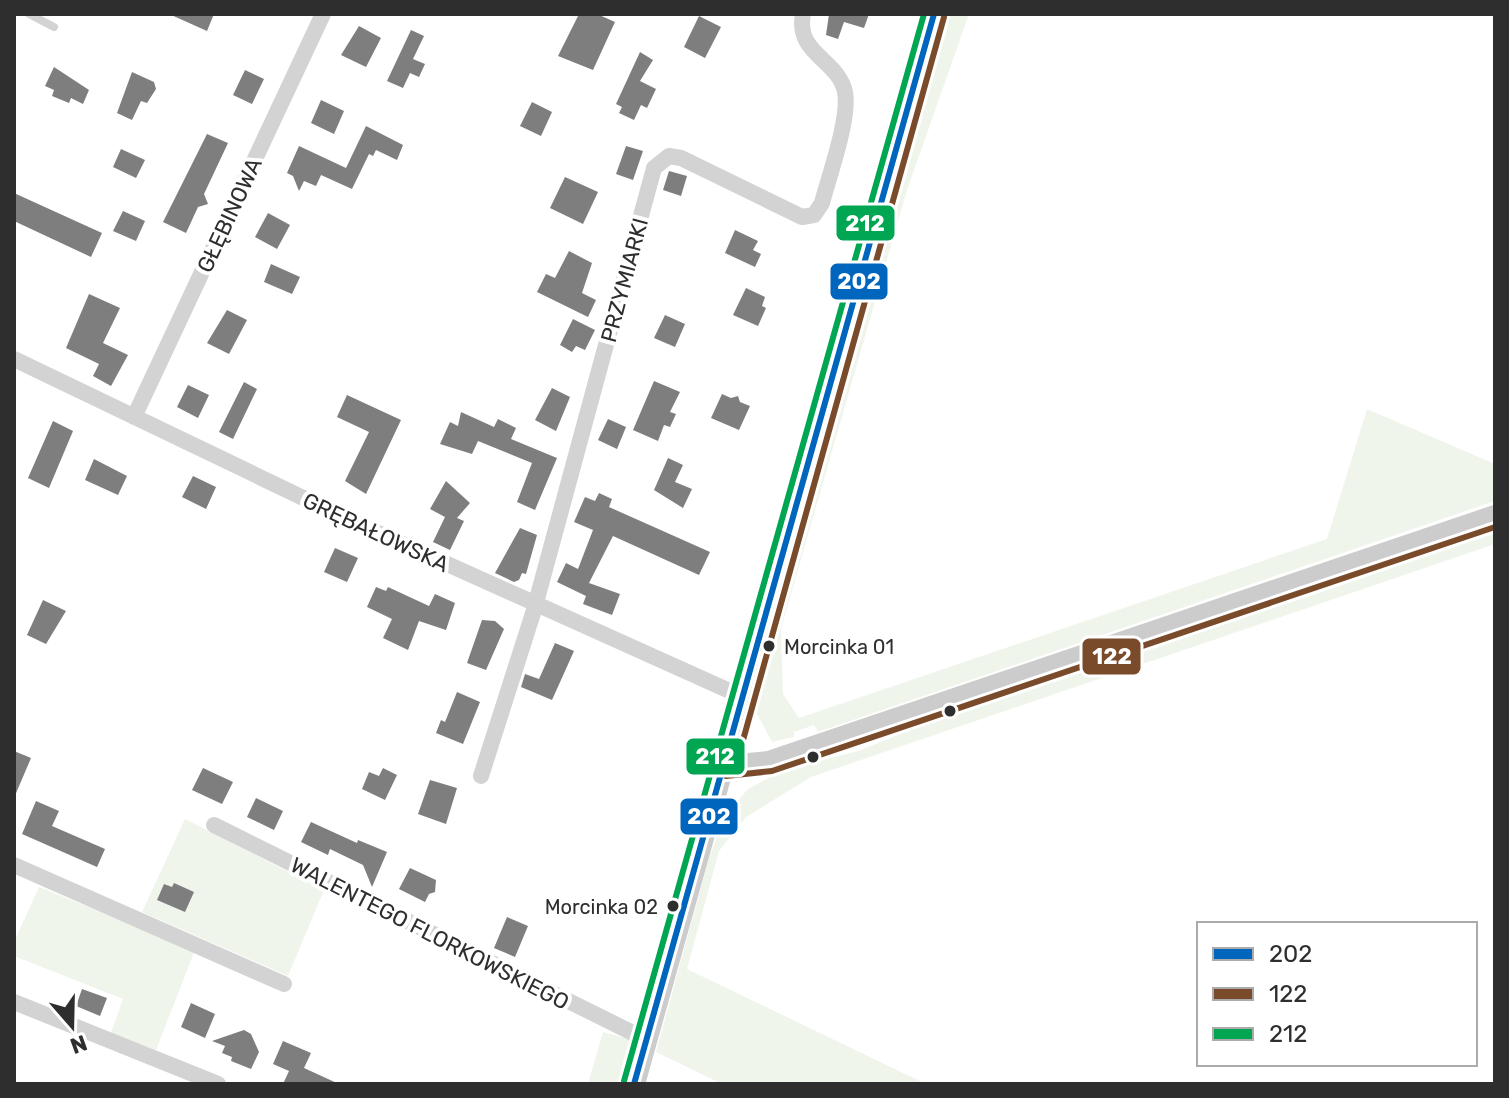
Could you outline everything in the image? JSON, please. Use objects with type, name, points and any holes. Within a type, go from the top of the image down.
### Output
[{"type":"main road","points":[[634,1084],[934,14]]},
{"type":"main road","points":[[725,766],[769,762],[1495,516]]},
{"type":"street","name":"GŁĘBINOWA","points":[[134,417],[323,14]]},
{"type":"street","name":"PRZYMIARKI","points":[[481,776],[535,605],[654,168],[660,160],[669,156],[681,158],[802,217],[814,215],[822,203],[844,113],[845,93],[834,70],[813,54],[804,39],[803,14]]},
{"type":"street","name":"GRĘBAŁOWSKA","points":[[14,359],[535,605],[743,697]]},
{"type":"street","name":"WALENTEGO FLORKOWSKIEGO","points":[[214,825],[647,1040]]},
{"type":"street","points":[[14,865],[284,984]]},
{"type":"street","points":[[14,1002],[218,1084]]},
{"type":"lane","points":[[29,14],[54,27]]},
{"type":"shaded area","points":[[949,14],[969,14],[907,190],[781,629],[783,694],[799,718],[1327,539],[1367,409],[1495,464],[1495,501],[818,732],[814,725],[794,732],[794,737],[772,742],[756,712]]},
{"type":"shaded area","points":[[1495,525],[1495,544],[811,777],[746,817],[719,851],[687,969],[926,1084],[722,1084],[656,1052],[709,858],[725,816],[748,789],[783,770],[858,751],[983,701]]},
{"type":"shaded area","points":[[185,819],[324,890],[288,976],[142,912]]},
{"type":"shaded area","points":[[39,887],[195,950],[156,1050],[111,1033],[123,999],[14,956],[14,942]]},
{"type":"shaded area","points":[[603,1032],[633,1040],[620,1084],[588,1084]]},
{"type":"building","points":[[169,14],[214,14],[207,31]]},
{"type":"building","points":[[579,14],[597,14],[615,22],[593,70],[558,56]]},
{"type":"building","points":[[829,14],[869,14],[864,28],[844,22],[838,39],[826,35]]},
{"type":"building","points":[[699,16],[721,27],[705,58],[684,47]]},
{"type":"building","points":[[359,26],[381,38],[366,67],[341,55]]},
{"type":"building","points":[[411,30],[424,36],[413,59],[425,64],[419,77],[410,73],[403,88],[387,81]]},
{"type":"building","points":[[640,52],[653,60],[640,81],[656,89],[647,108],[641,105],[634,120],[619,113],[622,107],[616,104]]},
{"type":"building","points":[[54,67],[89,90],[83,104],[71,98],[69,103],[52,96],[54,90],[45,86]]},
{"type":"building","points":[[245,70],[264,79],[252,104],[233,95]]},
{"type":"building","points":[[132,72],[154,82],[156,89],[147,103],[141,101],[132,120],[117,113]]},
{"type":"building","points":[[321,100],[344,111],[334,134],[311,123]]},
{"type":"building","points":[[532,102],[552,112],[541,136],[520,126]]},
{"type":"building","points":[[366,126],[403,145],[397,160],[376,150],[373,156],[369,154],[352,189],[321,175],[316,186],[304,181],[299,191],[293,176],[287,173],[299,146],[346,168]]},
{"type":"building","points":[[207,134],[228,143],[204,194],[208,204],[198,207],[186,233],[163,222]]},
{"type":"building","points":[[626,146],[643,151],[633,180],[616,174]]},
{"type":"building","points":[[121,149],[145,160],[136,178],[113,167]]},
{"type":"building","points":[[669,171],[687,176],[681,196],[663,190]]},
{"type":"building","points":[[565,177],[598,192],[583,224],[550,208]]},
{"type":"building","points":[[14,193],[102,233],[91,257],[14,221]]},
{"type":"building","points":[[123,211],[145,221],[136,241],[113,231]]},
{"type":"building","points":[[268,213],[290,225],[277,249],[255,237]]},
{"type":"building","points":[[735,230],[758,241],[753,250],[761,254],[755,267],[725,253]]},
{"type":"building","points":[[569,251],[592,263],[582,293],[596,300],[588,317],[537,292],[546,274],[555,278]]},
{"type":"building","points":[[271,264],[300,277],[292,294],[264,282]]},
{"type":"building","points":[[746,288],[765,297],[762,306],[766,308],[758,326],[733,315]]},
{"type":"building","points":[[89,294],[120,308],[103,343],[128,355],[111,386],[93,376],[99,364],[66,348]]},
{"type":"building","points":[[227,310],[247,320],[229,354],[207,343]]},
{"type":"building","points":[[665,315],[685,324],[675,347],[654,338]]},
{"type":"building","points":[[573,319],[595,330],[585,350],[576,346],[572,352],[560,345]]},
{"type":"building","points":[[654,381],[680,392],[670,412],[676,414],[670,427],[664,425],[658,441],[633,430]]},
{"type":"building","points":[[244,382],[257,389],[233,439],[219,432]]},
{"type":"building","points":[[188,385],[209,395],[198,418],[177,407]]},
{"type":"building","points":[[552,388],[570,397],[556,431],[535,420]]},
{"type":"building","points":[[722,394],[731,398],[738,396],[740,402],[750,406],[739,430],[711,418]]},
{"type":"building","points":[[347,395],[401,420],[366,494],[345,481],[369,432],[337,417]]},
{"type":"building","points":[[461,412],[494,427],[498,419],[516,428],[511,439],[557,458],[535,510],[517,502],[532,463],[478,441],[472,454],[440,444],[450,422],[458,426]]},
{"type":"building","points":[[608,419],[626,427],[617,449],[598,440]]},
{"type":"building","points":[[53,421],[73,431],[49,488],[28,478]]},
{"type":"building","points":[[668,458],[683,465],[675,482],[692,489],[683,508],[654,490]]},
{"type":"building","points":[[94,459],[127,476],[118,495],[85,480]]},
{"type":"building","points":[[193,476],[216,487],[206,509],[182,497]]},
{"type":"building","points":[[446,481],[470,503],[457,518],[464,521],[450,550],[433,542],[445,517],[430,509]]},
{"type":"building","points":[[599,493],[612,499],[609,507],[710,552],[699,575],[613,536],[589,583],[620,594],[612,615],[583,604],[586,596],[557,582],[566,563],[578,569],[593,530],[574,522],[585,497],[595,501]]},
{"type":"building","points":[[520,528],[537,535],[526,574],[522,573],[519,580],[514,582],[495,573]]},
{"type":"building","points":[[335,548],[358,558],[347,582],[324,572]]},
{"type":"building","points":[[376,587],[386,591],[388,587],[429,606],[435,594],[455,603],[446,630],[419,621],[408,650],[383,638],[392,619],[367,607]]},
{"type":"building","points":[[43,600],[66,611],[46,644],[27,635]]},
{"type":"building","points":[[482,620],[495,621],[504,629],[486,670],[467,663]]},
{"type":"building","points":[[555,643],[574,651],[552,700],[521,687],[525,674],[539,679]]},
{"type":"building","points":[[457,692],[480,702],[463,744],[436,733],[441,720],[445,722]]},
{"type":"building","points":[[14,751],[31,758],[14,798]]},
{"type":"building","points":[[203,768],[233,782],[222,804],[192,790]]},
{"type":"building","points":[[383,768],[397,775],[385,800],[362,789],[369,772],[379,776]]},
{"type":"building","points":[[430,780],[457,788],[446,824],[418,814]]},
{"type":"building","points":[[256,798],[283,811],[274,830],[247,817]]},
{"type":"building","points":[[36,801],[59,811],[52,826],[105,849],[97,867],[22,834]]},
{"type":"building","points":[[311,822],[357,843],[358,840],[387,852],[372,887],[363,865],[330,849],[328,855],[301,842]]},
{"type":"building","points":[[410,868],[436,880],[435,892],[429,894],[425,902],[399,889]]},
{"type":"building","points":[[174,883],[194,892],[185,912],[157,900],[164,884],[172,887]]},
{"type":"building","points":[[507,917],[528,926],[515,957],[494,948]]},
{"type":"building","points":[[82,989],[107,998],[100,1016],[76,1006]]},
{"type":"building","points":[[191,1003],[215,1014],[205,1038],[181,1027]]},
{"type":"building","points":[[244,1030],[251,1034],[259,1052],[251,1069],[231,1061],[232,1057],[222,1053],[225,1046],[212,1041]]},
{"type":"building","points":[[283,1041],[311,1053],[304,1068],[339,1084],[283,1084],[289,1071],[273,1064]]},
{"type":"transit line","name":"212","points":[[624,1081],[924,14]]},
{"type":"transit line","name":"202","points":[[634,1084],[934,14]]},
{"type":"transit line","name":"122","points":[[735,769],[944,17]]},
{"type":"transit line","name":"122","points":[[726,776],[772,771],[1495,527]]},
{"type":"place","name":"Morcinka 01","points":[[769,646]]},
{"type":"place","name":"Morcinka 02","points":[[673,906]]}]
